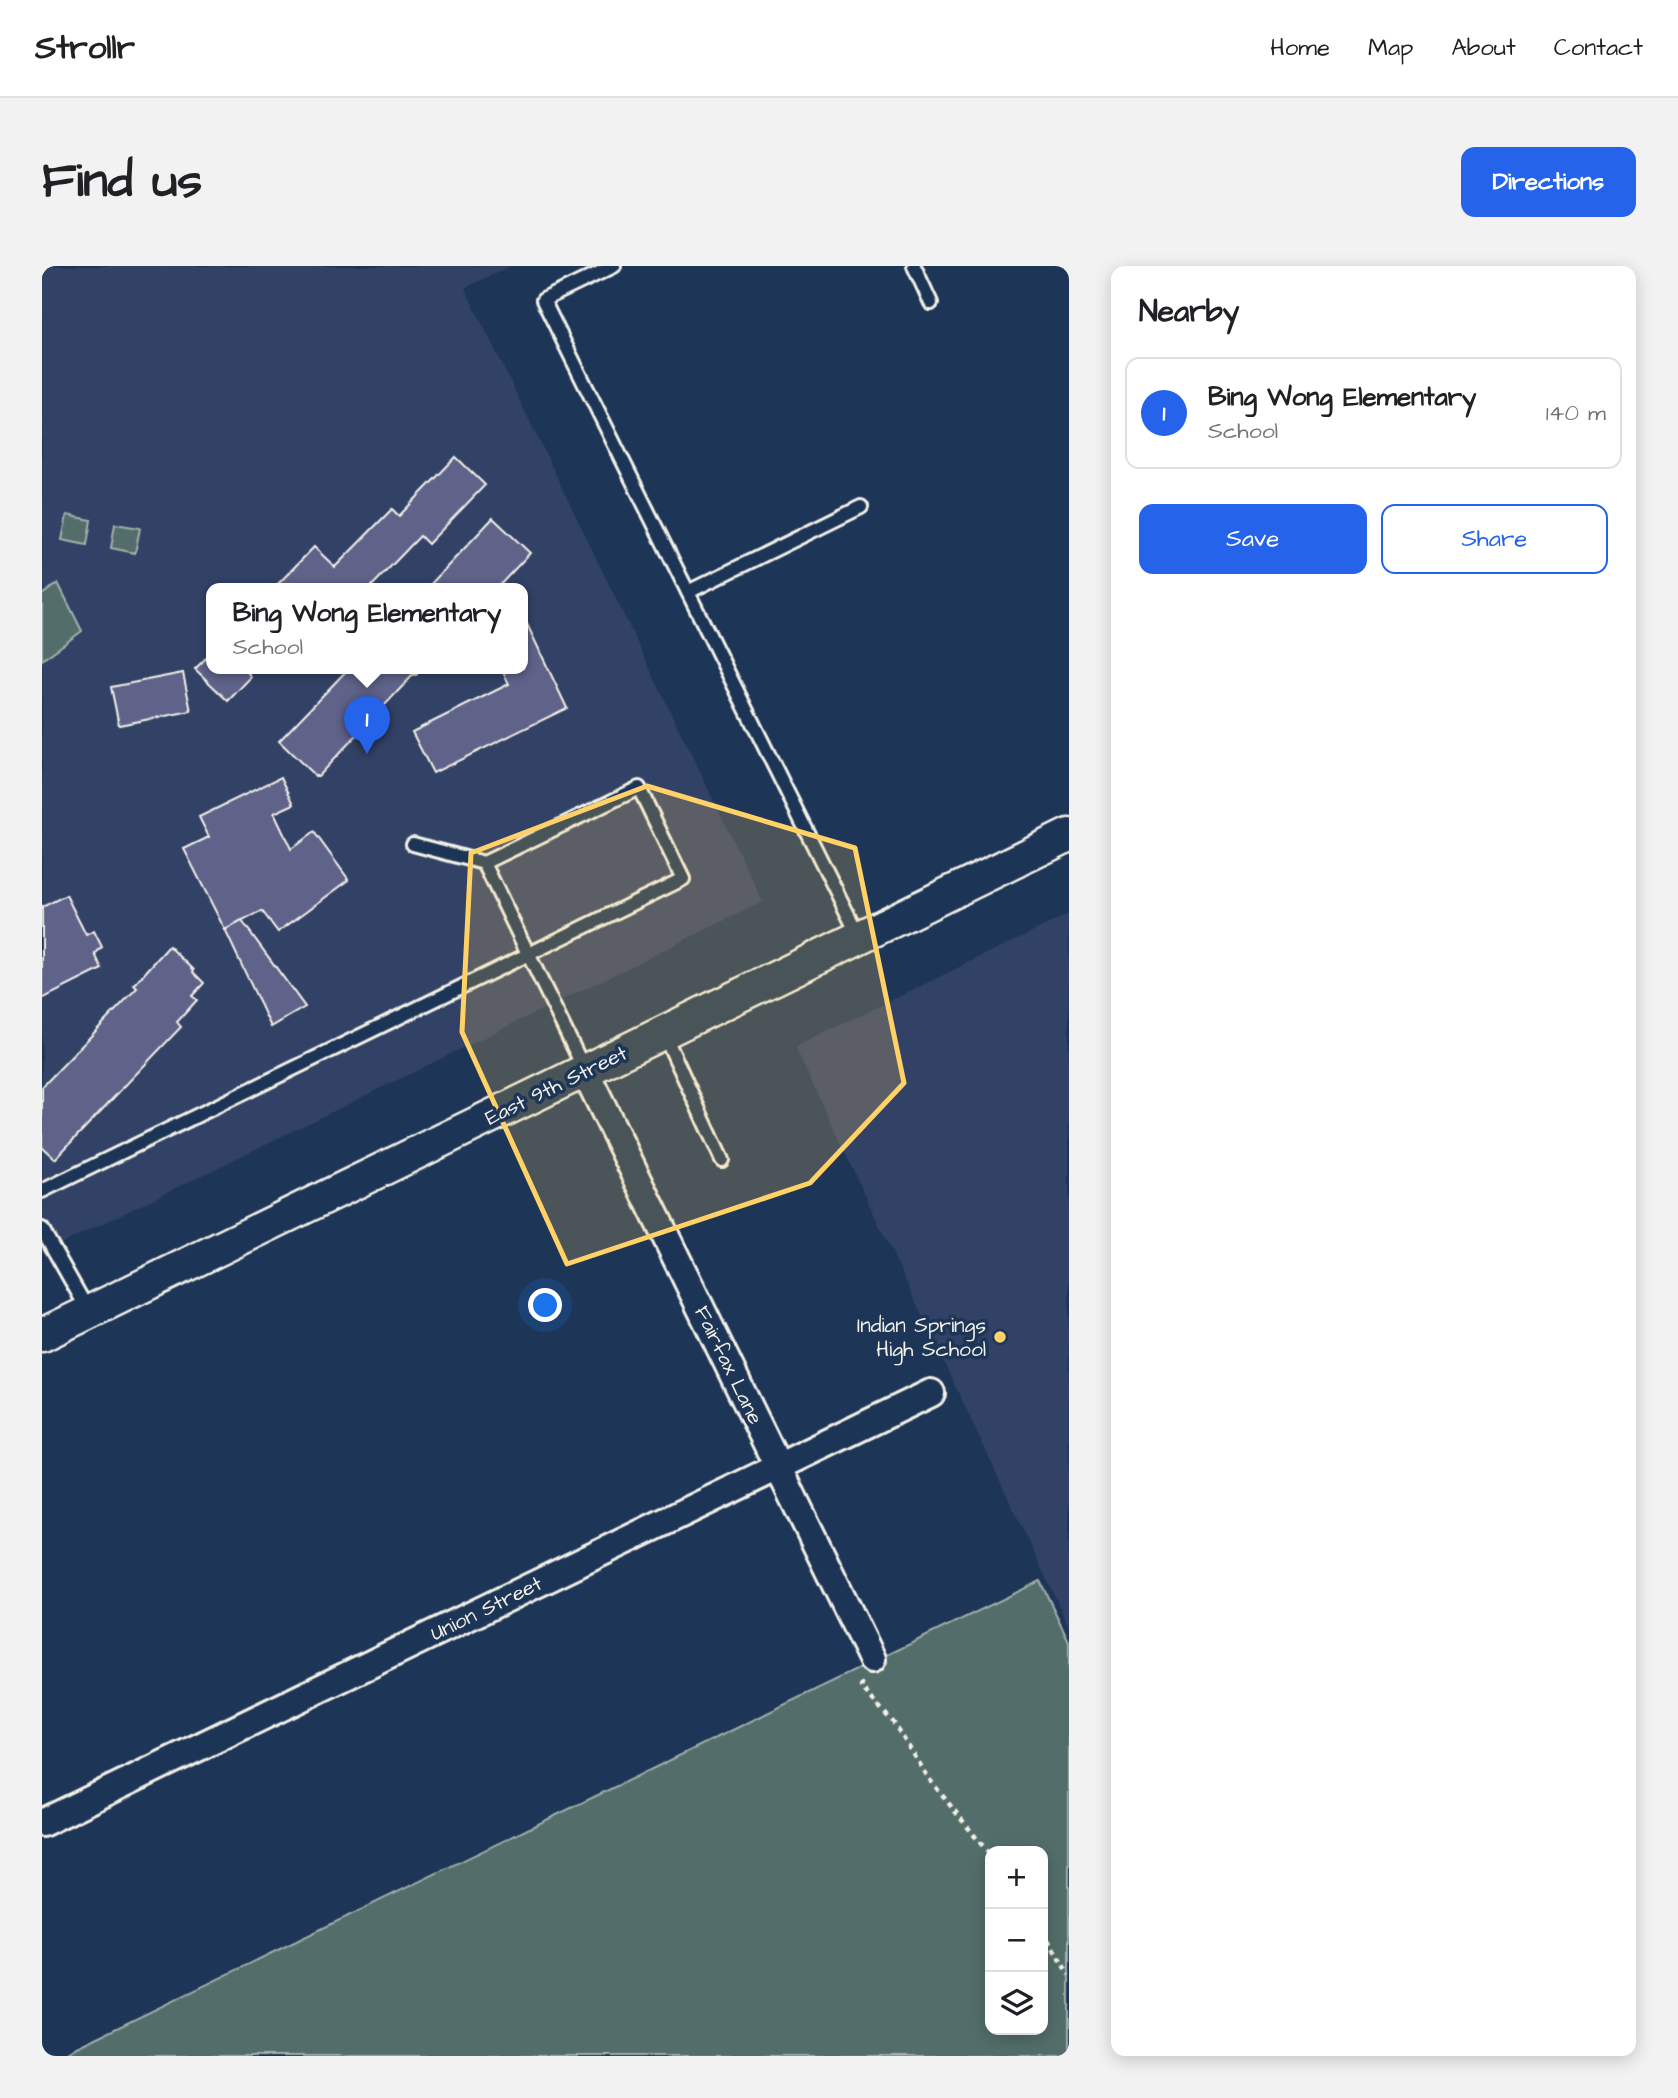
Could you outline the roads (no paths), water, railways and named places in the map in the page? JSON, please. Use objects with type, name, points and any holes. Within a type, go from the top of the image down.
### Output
[{"type":"street","name":"East 9th Street","points":[[42,1335],[1069,835]]},
{"type":"street","name":"Fairfax Lane","points":[[585,1071],[872,1659]]},
{"type":"street","name":"Union Street","points":[[42,1823],[931,1393]]},
{"type":"lane","points":[[614,266],[543,300],[859,937]]},
{"type":"lane","points":[[914,266],[932,303]]},
{"type":"lane","points":[[688,592],[861,507]]},
{"type":"lane","points":[[42,1191],[683,879],[639,788],[484,863],[413,844]]},
{"type":"lane","points":[[484,863],[585,1071]]},
{"type":"lane","points":[[664,1033],[722,1160]]},
{"type":"lane","points":[[42,1228],[89,1312]]},
{"type":"place","name":"Bing Wong Elementary","points":[[367,754]]},
{"type":"place","name":"Indian Springs High School","points":[[1000,1337]]}]
